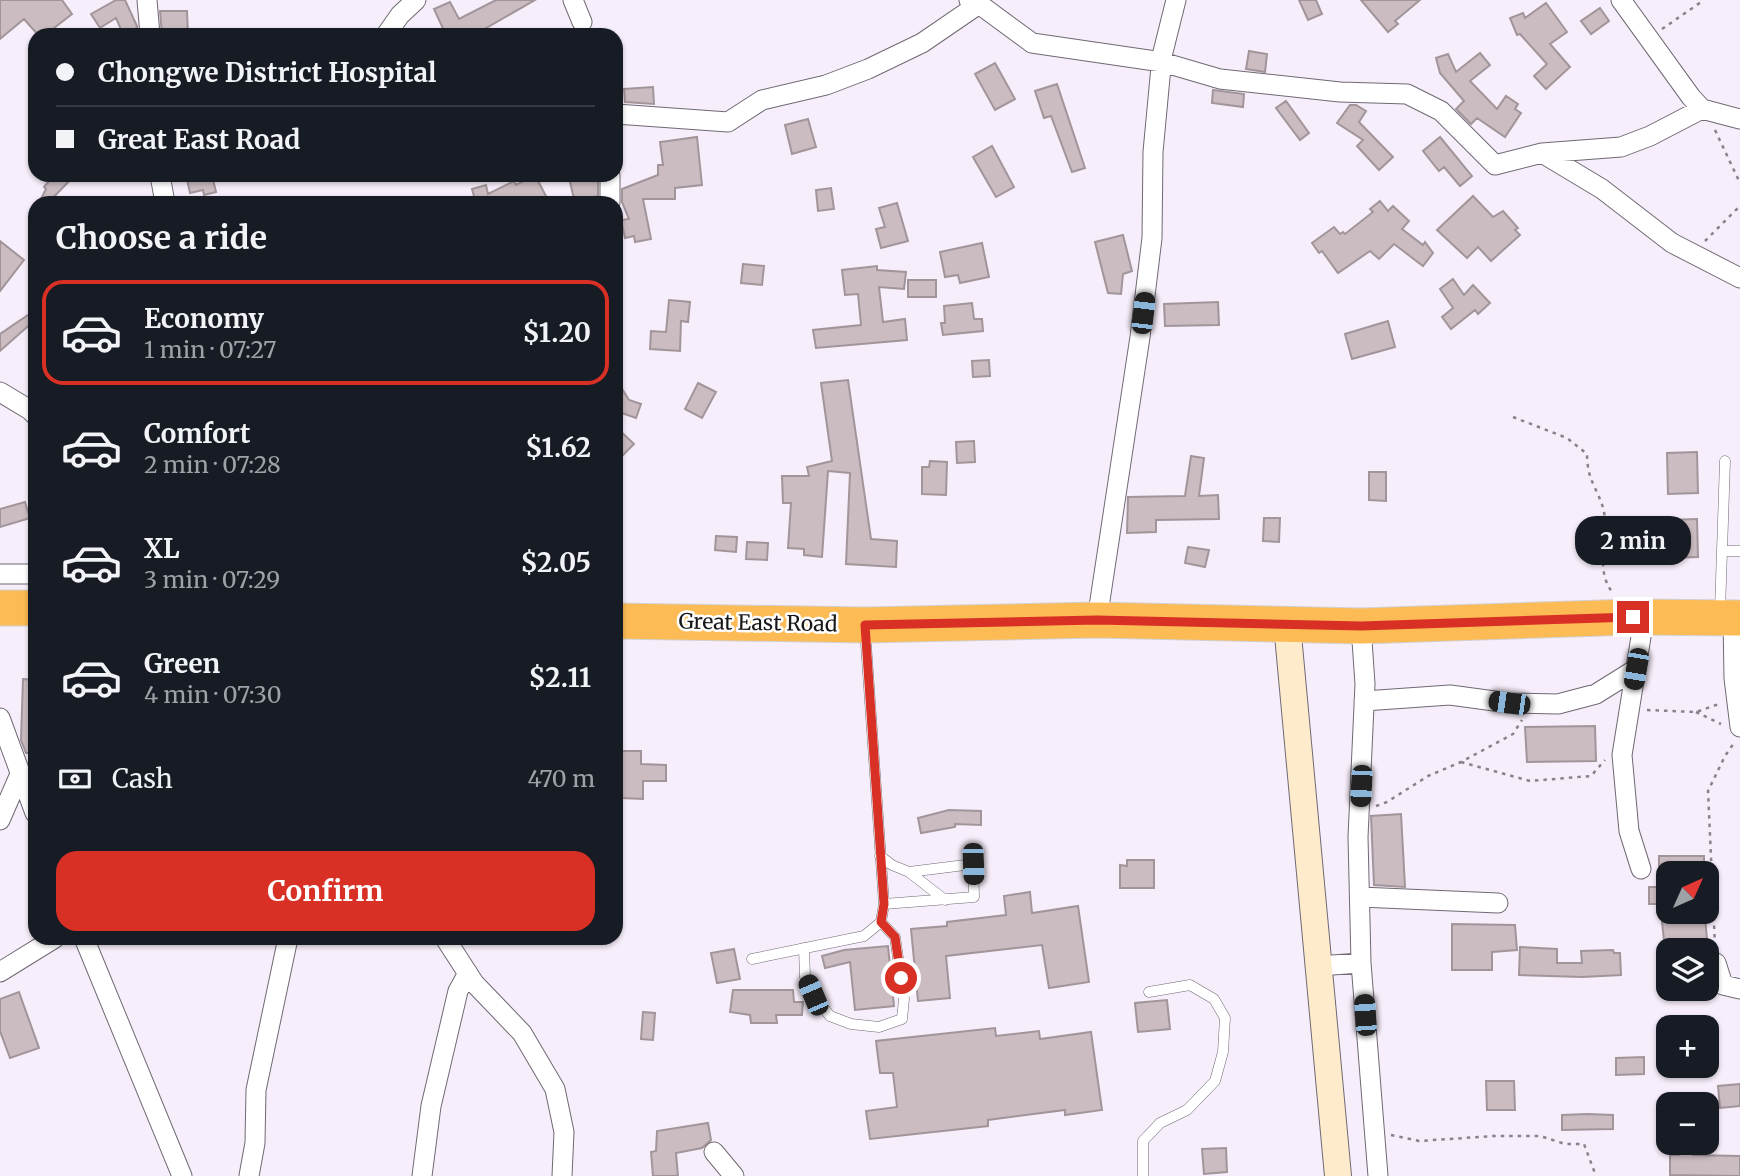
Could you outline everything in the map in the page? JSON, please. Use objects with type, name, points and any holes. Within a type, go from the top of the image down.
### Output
[{"type":"highway","points":[[0,608],[28,608]]},
{"type":"highway","name":"Great East Road","points":[[623,621],[865,625],[1097,620],[1361,626],[1639,617],[1731,618]]},
{"type":"main road","points":[[1287,624],[1338,1176]]},
{"type":"street","points":[[147,0],[149,28]]},
{"type":"street","points":[[391,28],[416,0]]},
{"type":"street","points":[[573,0],[582,22]]},
{"type":"street","points":[[1097,620],[1140,337],[1152,238],[1153,152],[1162,62],[1176,0]]},
{"type":"street","points":[[1621,0],[1702,109],[1740,119]]},
{"type":"street","points":[[623,114],[728,122],[762,100],[826,85],[879,64],[922,43],[974,2],[1032,43],[1162,62],[1220,79],[1340,92],[1407,94],[1441,111],[1494,165],[1542,153],[1621,147],[1650,136],[1702,109]]},
{"type":"street","points":[[1542,153],[1602,189],[1672,243],[1740,278]]},
{"type":"street","points":[[0,393],[28,409]]},
{"type":"street","points":[[0,574],[28,573]]},
{"type":"street","points":[[1639,617],[1636,669],[1622,755],[1629,831],[1641,869]]},
{"type":"street","points":[[1731,618],[1737,698],[1735,728]]},
{"type":"street","points":[[1361,626],[1364,701],[1359,811],[1361,963],[1378,1176]]},
{"type":"street","points":[[1364,701],[1450,695],[1558,704],[1596,694],[1636,669]]},
{"type":"street","points":[[0,718],[28,795]]},
{"type":"street","points":[[0,820],[20,774]]},
{"type":"street","points":[[1360,897],[1498,903]]},
{"type":"street","points":[[0,972],[44,945]]},
{"type":"street","points":[[86,945],[170,1167],[182,1176]]},
{"type":"street","points":[[248,1176],[255,1143],[256,1090],[287,945]]},
{"type":"street","points":[[449,945],[468,974],[522,1033],[555,1089],[564,1132],[562,1176]]},
{"type":"street","points":[[1318,966],[1361,963]]},
{"type":"street","points":[[1719,972],[1723,985],[1740,989]]},
{"type":"street","points":[[422,1176],[434,1093],[458,991],[468,974]]},
{"type":"street","points":[[714,1152],[734,1176]]},
{"type":"lane","points":[[1726,461],[1722,551],[1731,618]]},
{"type":"lane","points":[[1722,551],[1740,551]]},
{"type":"lane","points":[[752,959],[864,936],[881,922],[884,904],[865,625]]},
{"type":"lane","points":[[880,856],[891,865],[909,872],[945,900]]},
{"type":"lane","points":[[884,904],[974,897],[973,864],[909,872]]},
{"type":"lane","points":[[804,948],[805,977],[813,995],[830,1016],[850,1024],[879,1027],[902,1019],[904,999],[895,937],[881,922]]},
{"type":"lane","points":[[1143,1176],[1143,1141],[1160,1123],[1187,1110],[1215,1081],[1223,1052],[1225,1018],[1214,999],[1190,985],[1149,992]]},
{"type":"path","points":[[1648,39],[1704,0]]},
{"type":"path","points":[[1702,109],[1725,149],[1740,183]]},
{"type":"path","points":[[1693,254],[1740,206]]},
{"type":"path","points":[[1513,417],[1567,438],[1587,454],[1589,474],[1604,511],[1603,570],[1606,584],[1639,617]]},
{"type":"path","points":[[1696,712],[1737,698]]},
{"type":"path","points":[[1359,811],[1387,802],[1428,776],[1513,734],[1522,720],[1523,703]]},
{"type":"path","points":[[1629,709],[1696,712],[1735,728]]},
{"type":"path","points":[[1461,762],[1530,781],[1591,776],[1626,732]]},
{"type":"path","points":[[1715,938],[1707,791],[1725,756],[1740,735]]},
{"type":"path","points":[[1374,1132],[1419,1141],[1540,1136],[1565,1144],[1584,1144],[1595,1176]]},
{"type":"building","points":[[0,0],[62,0],[72,14],[54,28],[32,28],[24,19],[0,39]]},
{"type":"building","points":[[116,0],[125,0],[137,28],[120,28],[116,18],[100,28],[91,14]]},
{"type":"building","points":[[496,0],[535,0],[486,28],[443,28],[434,9],[450,2],[459,19]]},
{"type":"building","points":[[1299,0],[1316,0],[1322,14],[1308,20]]},
{"type":"building","points":[[1361,0],[1420,0],[1395,21],[1398,24],[1388,32]]},
{"type":"building","points":[[1546,3],[1567,32],[1550,44],[1570,67],[1546,89],[1534,76],[1547,64],[1520,34],[1517,35],[1510,18],[1523,13],[1525,18]]},
{"type":"building","points":[[1600,8],[1609,21],[1591,34],[1581,21]]},
{"type":"building","points":[[160,11],[187,11],[188,28],[161,28]]},
{"type":"building","points":[[1249,51],[1267,54],[1265,72],[1246,69]]},
{"type":"building","points":[[1480,53],[1490,65],[1470,81],[1497,109],[1506,96],[1518,104],[1515,109],[1521,113],[1505,137],[1477,118],[1471,124],[1456,109],[1464,101],[1440,73],[1436,58],[1448,54],[1456,72]]},
{"type":"building","points":[[995,63],[1015,99],[995,110],[975,74]]},
{"type":"building","points":[[1057,84],[1085,168],[1072,172],[1051,116],[1044,118],[1035,91]]},
{"type":"building","points":[[653,87],[654,104],[625,102],[624,89]]},
{"type":"building","points":[[1213,90],[1244,94],[1243,107],[1212,103]]},
{"type":"building","points":[[1286,101],[1309,133],[1300,140],[1276,108]]},
{"type":"building","points":[[1350,105],[1356,105],[1366,111],[1359,122],[1393,157],[1379,170],[1357,146],[1363,140],[1337,123]]},
{"type":"building","points":[[808,119],[816,147],[792,154],[785,125]]},
{"type":"building","points":[[697,137],[702,185],[675,188],[675,199],[643,199],[651,239],[635,242],[634,236],[625,238],[623,220],[629,219],[623,204],[622,189],[658,175],[658,165],[663,165],[660,142]]},
{"type":"building","points":[[1440,137],[1472,176],[1460,186],[1444,167],[1439,171],[1423,151]]},
{"type":"building","points":[[992,146],[1014,187],[996,197],[973,157]]},
{"type":"building","points":[[48,182],[68,182],[55,196],[42,196],[46,189],[44,187]]},
{"type":"building","points":[[188,182],[214,182],[216,192],[204,195],[203,190],[190,193]]},
{"type":"building","points":[[512,182],[516,185],[522,182],[539,182],[546,196],[474,196],[472,189],[486,185],[488,194]]},
{"type":"building","points":[[570,182],[598,182],[598,196],[573,196]]},
{"type":"building","points":[[831,188],[834,209],[818,211],[816,190]]},
{"type":"building","points":[[1473,196],[1493,217],[1503,211],[1518,228],[1515,230],[1520,235],[1491,261],[1478,247],[1467,258],[1437,230]]},
{"type":"building","points":[[1380,201],[1388,211],[1393,206],[1409,221],[1402,229],[1423,245],[1425,242],[1433,253],[1423,266],[1394,244],[1379,259],[1370,251],[1338,273],[1322,251],[1319,253],[1312,243],[1334,227],[1340,234],[1345,234],[1373,212],[1370,209]]},
{"type":"building","points":[[897,203],[908,241],[881,248],[876,229],[885,227],[879,208]]},
{"type":"building","points":[[1123,235],[1132,271],[1123,274],[1121,294],[1108,293],[1095,242]]},
{"type":"building","points":[[0,241],[24,260],[0,291]]},
{"type":"building","points":[[982,243],[989,277],[960,283],[958,275],[945,277],[940,252]]},
{"type":"building","points":[[743,264],[764,266],[762,285],[741,283]]},
{"type":"building","points":[[877,266],[877,270],[906,272],[904,289],[879,287],[883,322],[905,319],[907,340],[816,348],[813,330],[861,325],[858,294],[845,295],[842,270]]},
{"type":"building","points":[[1453,279],[1464,295],[1473,285],[1490,303],[1478,314],[1475,310],[1451,329],[1442,317],[1453,308],[1440,289]]},
{"type":"building","points":[[908,280],[936,280],[936,297],[908,297]]},
{"type":"building","points":[[669,300],[690,302],[688,322],[681,321],[680,351],[650,349],[651,331],[666,332]]},
{"type":"building","points":[[1218,302],[1219,325],[1165,326],[1164,304]]},
{"type":"building","points":[[972,303],[974,319],[982,319],[983,331],[943,335],[941,323],[945,323],[944,306]]},
{"type":"building","points":[[28,315],[28,326],[0,351],[0,334]]},
{"type":"building","points":[[1388,321],[1395,347],[1352,359],[1345,334]]},
{"type":"building","points":[[989,360],[990,376],[973,377],[972,361]]},
{"type":"building","points":[[848,380],[871,539],[897,541],[896,567],[846,564],[850,473],[828,471],[822,557],[804,555],[804,549],[788,548],[791,503],[783,503],[782,476],[809,476],[807,467],[832,461],[821,383]]},
{"type":"building","points":[[698,383],[716,392],[702,418],[685,409]]},
{"type":"building","points":[[623,390],[629,400],[641,404],[636,418],[623,413]]},
{"type":"building","points":[[623,434],[634,444],[623,455]]},
{"type":"building","points":[[974,441],[975,462],[957,463],[956,442]]},
{"type":"building","points":[[1697,452],[1698,493],[1668,494],[1667,453]]},
{"type":"building","points":[[1191,456],[1204,458],[1199,496],[1218,495],[1219,519],[1156,520],[1156,532],[1127,533],[1128,497],[1185,496]]},
{"type":"building","points":[[930,461],[947,462],[946,495],[922,494],[922,467],[929,467]]},
{"type":"building","points":[[1369,472],[1386,472],[1386,501],[1369,500]]},
{"type":"building","points":[[25,502],[28,519],[0,527],[0,509]]},
{"type":"building","points":[[1264,518],[1280,518],[1279,542],[1263,541]]},
{"type":"building","points":[[1697,519],[1698,557],[1668,558],[1667,520]]},
{"type":"building","points":[[716,536],[737,537],[736,552],[715,550]]},
{"type":"building","points":[[747,542],[768,543],[767,560],[746,559]]},
{"type":"building","points":[[1188,547],[1209,550],[1205,567],[1185,563]]},
{"type":"building","points":[[23,679],[28,679],[28,753],[21,740]]},
{"type":"building","points":[[1595,726],[1596,761],[1527,762],[1525,727]]},
{"type":"building","points":[[623,751],[641,751],[641,764],[666,765],[666,781],[643,781],[643,799],[623,798]]},
{"type":"building","points":[[949,810],[981,811],[981,825],[955,824],[955,827],[921,833],[918,818]]},
{"type":"building","points":[[1401,814],[1405,887],[1374,885],[1371,816]]},
{"type":"building","points":[[1659,856],[1704,856],[1704,861],[1659,861]]},
{"type":"building","points":[[1127,860],[1154,860],[1154,888],[1120,888],[1120,865],[1127,866]]},
{"type":"building","points":[[1649,887],[1656,887],[1656,904],[1649,904]]},
{"type":"building","points":[[1030,892],[1032,913],[1078,906],[1089,982],[1049,988],[1042,945],[946,956],[950,998],[918,1001],[911,929],[947,926],[947,922],[1006,915],[1004,896]]},
{"type":"building","points":[[1452,924],[1515,925],[1517,950],[1492,952],[1492,970],[1452,970]]},
{"type":"building","points":[[1662,924],[1706,924],[1707,938],[1664,938]]},
{"type":"building","points":[[888,946],[894,1006],[855,1010],[850,962],[825,968],[822,956],[844,950]]},
{"type":"building","points":[[1520,947],[1557,949],[1557,963],[1582,963],[1581,951],[1613,950],[1614,953],[1620,953],[1621,975],[1519,975]]},
{"type":"building","points":[[734,949],[740,979],[717,983],[711,953]]},
{"type":"building","points":[[733,990],[793,990],[794,1002],[803,1002],[802,1015],[776,1015],[777,1023],[751,1023],[750,1015],[730,1012]]},
{"type":"building","points":[[19,992],[39,1048],[10,1058],[0,1031],[0,999]]},
{"type":"building","points":[[1167,1000],[1170,1029],[1138,1032],[1135,1003]]},
{"type":"building","points":[[643,1012],[655,1013],[653,1040],[641,1039]]},
{"type":"building","points":[[995,1028],[996,1036],[1039,1031],[1040,1039],[1091,1032],[1102,1110],[1065,1115],[1065,1110],[988,1120],[988,1126],[870,1139],[866,1111],[897,1107],[893,1073],[880,1073],[876,1041]]},
{"type":"building","points":[[1644,1057],[1644,1074],[1616,1075],[1616,1058]]},
{"type":"building","points":[[1486,1081],[1514,1081],[1515,1110],[1487,1110]]},
{"type":"building","points":[[1740,1084],[1740,1106],[1720,1108],[1718,1086]]},
{"type":"building","points":[[1562,1115],[1613,1115],[1613,1129],[1562,1130]]},
{"type":"building","points":[[708,1123],[711,1140],[702,1148],[676,1153],[678,1176],[653,1176],[651,1152],[656,1151],[657,1131]]},
{"type":"building","points":[[1226,1148],[1227,1172],[1204,1174],[1202,1149]]},
{"type":"building","points":[[1670,1155],[1740,1156],[1740,1176],[1670,1175]]},
{"type":"route","points":[[901,978],[895,937],[881,922],[884,904],[865,625],[1097,620],[1361,626],[1633,617]]}]
